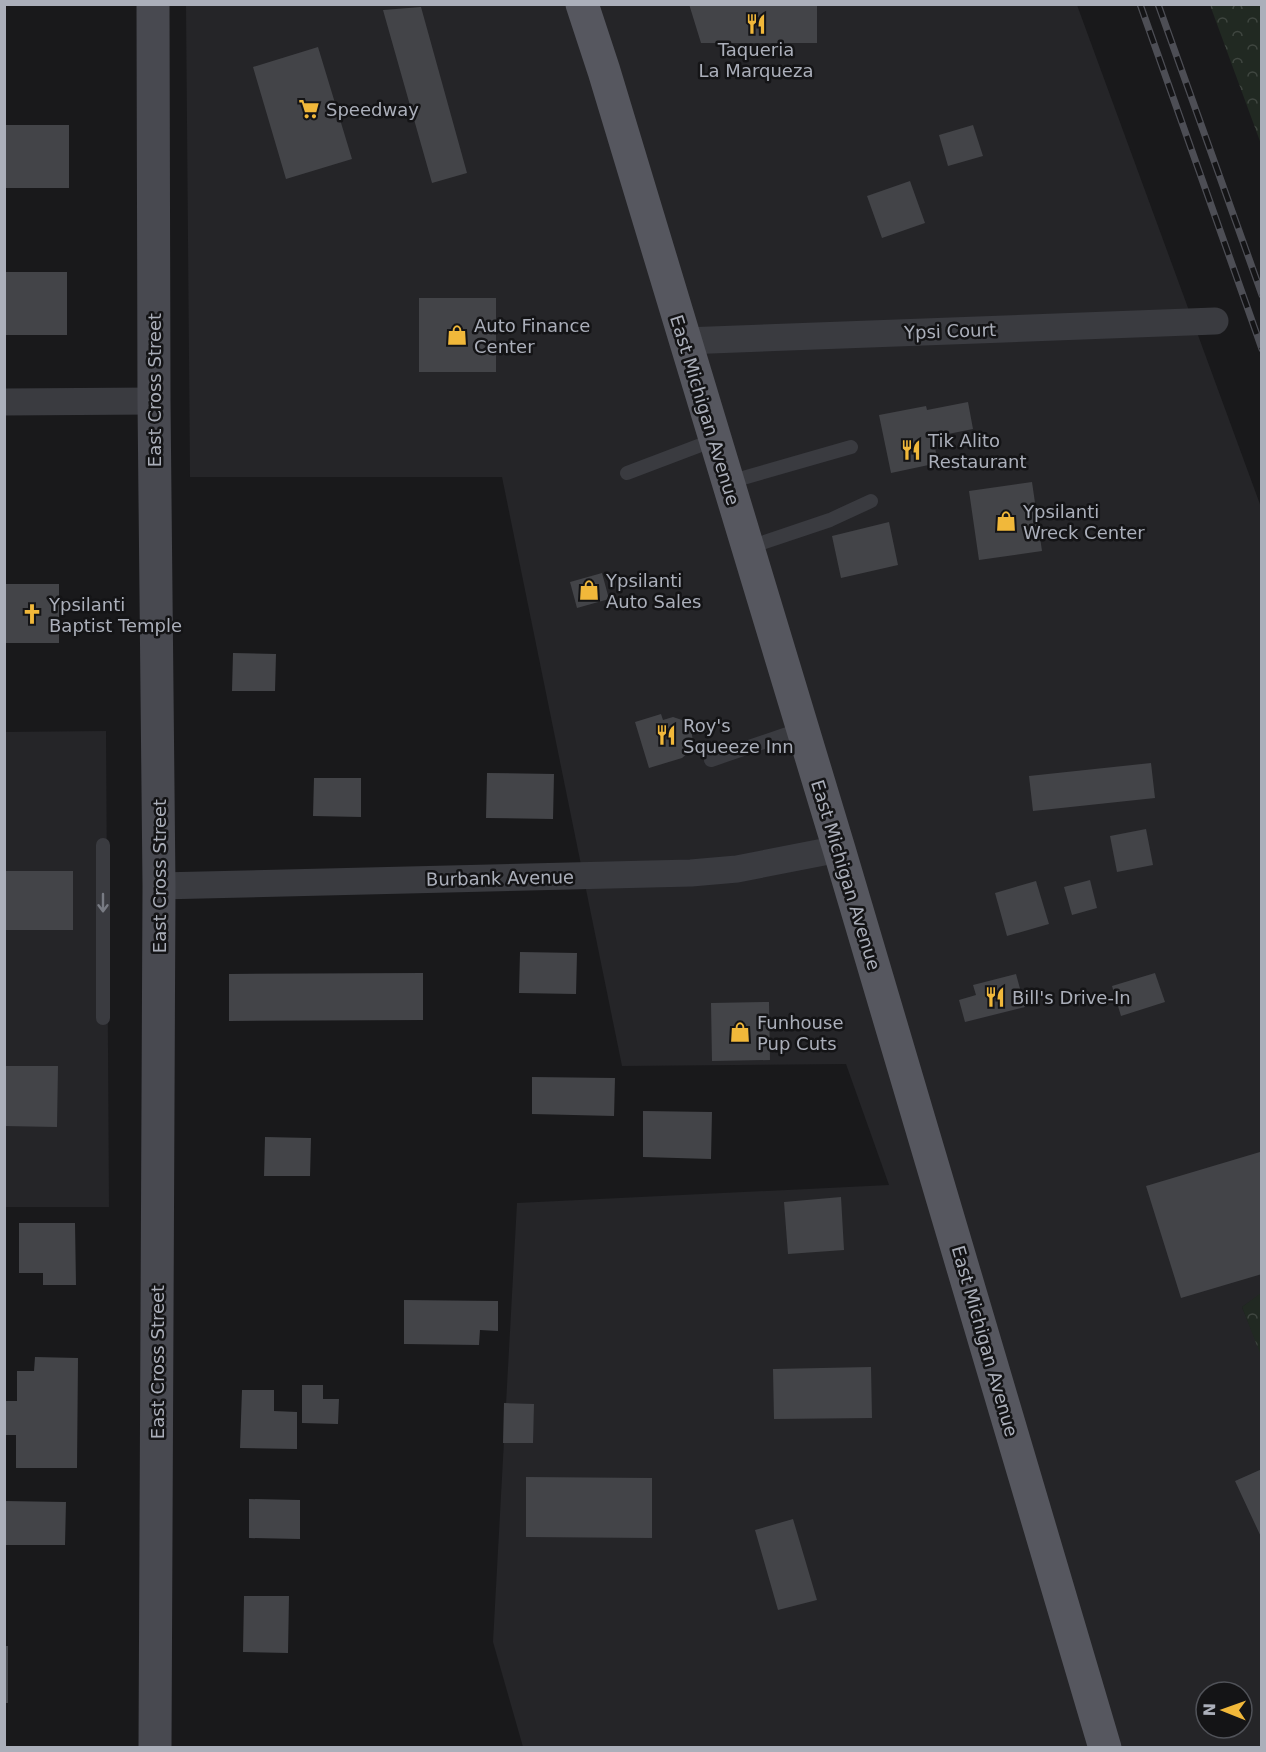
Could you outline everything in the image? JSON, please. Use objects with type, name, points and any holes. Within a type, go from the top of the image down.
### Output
[{"type":"main road","name":"East Michigan Avenue","points":[[582,4],[839,849],[1105,1748]]},
{"type":"street","name":"East Cross Street","points":[[153,4],[159,886],[155,1748]]},
{"type":"street","name":"Ypsi Court","points":[[684,341],[1215,321]]},
{"type":"street","points":[[4,402],[154,401]]},
{"type":"street","name":"Burbank Avenue","points":[[159,886],[691,873],[737,869],[839,849]]},
{"type":"lane","points":[[627,473],[714,440]]},
{"type":"lane","points":[[728,482],[851,447]]},
{"type":"lane","points":[[747,548],[830,520],[872,501]]},
{"type":"lane","points":[[711,760],[802,729]]},
{"type":"lane","points":[[103,845],[103,1018]]},
{"type":"shaded area","points":[[186,5],[1077,5],[1261,507],[1262,1293],[1242,1307],[1262,1356],[1261,1747],[523,1747],[493,1642],[517,1203],[889,1185],[846,1064],[622,1066],[502,477],[190,477]]},
{"type":"shaded area","points":[[106,731],[109,1207],[5,1207],[4,732]]},
{"type":"green space","points":[[1210,5],[1261,5],[1261,144]]},
{"type":"green space","points":[[1261,1293],[1261,1356],[1242,1307]]},
{"type":"building","name":"Taqueria La Marqueza","points":[[689,4],[817,4],[817,43],[701,43]]},
{"type":"building","points":[[421,7],[467,173],[432,183],[383,10]]},
{"type":"building","points":[[318,47],[352,159],[286,179],[253,67]]},
{"type":"building","points":[[4,125],[69,125],[69,188],[4,188]]},
{"type":"building","points":[[973,125],[983,156],[948,166],[939,135]]},
{"type":"building","points":[[910,181],[925,223],[882,238],[867,196]]},
{"type":"building","points":[[4,272],[67,272],[67,335],[4,335]]},
{"type":"building","name":"Auto Finance Center","points":[[419,298],[496,298],[496,372],[419,372]]},
{"type":"building","name":"Tik Alito Restaurant","points":[[968,402],[973,429],[933,437],[938,463],[891,473],[879,415],[926,406],[927,410]]},
{"type":"building","name":"Ypsilanti Wreck Center","points":[[1032,482],[1042,551],[979,560],[969,491]]},
{"type":"building","points":[[889,522],[898,565],[841,578],[832,536]]},
{"type":"building","name":"Ypsilanti Auto Sales","points":[[602,573],[609,599],[577,608],[570,582]]},
{"type":"building","name":"Ypsilanti Baptist Temple","points":[[4,584],[59,584],[59,643],[4,643]]},
{"type":"building","points":[[233,653],[276,654],[275,691],[232,691]]},
{"type":"building","name":"Roy's Squeeze Inn","points":[[661,714],[663,720],[673,717],[682,720],[691,728],[693,742],[689,752],[682,758],[649,768],[635,722]]},
{"type":"building","points":[[1151,763],[1155,798],[1033,811],[1029,776]]},
{"type":"building","points":[[487,773],[554,774],[553,819],[486,818]]},
{"type":"building","points":[[314,778],[361,778],[361,817],[313,816]]},
{"type":"building","points":[[1146,829],[1153,865],[1117,872],[1110,836]]},
{"type":"building","points":[[4,871],[73,871],[73,930],[4,930]]},
{"type":"building","points":[[1090,880],[1097,908],[1072,915],[1064,887]]},
{"type":"building","points":[[1036,881],[1049,924],[1007,936],[995,893]]},
{"type":"building","points":[[520,952],[577,953],[576,994],[519,993]]},
{"type":"building","points":[[423,973],[423,1020],[229,1021],[229,974]]},
{"type":"building","points":[[1155,973],[1165,1002],[1121,1016],[1112,986]]},
{"type":"building","name":"Bill's Drive-In","points":[[1016,974],[1025,1007],[965,1022],[959,1000],[976,995],[973,985]]},
{"type":"building","name":"Funhouse Pup Cuts","points":[[769,1002],[770,1060],[712,1061],[711,1003]]},
{"type":"building","points":[[4,1066],[58,1066],[57,1127],[4,1126]]},
{"type":"building","points":[[532,1077],[615,1078],[614,1116],[532,1114]]},
{"type":"building","points":[[643,1111],[712,1112],[711,1159],[643,1157]]},
{"type":"building","points":[[265,1137],[311,1138],[310,1176],[264,1176]]},
{"type":"building","points":[[1260,1152],[1262,1158],[1262,1274],[1181,1298],[1146,1186]]},
{"type":"building","points":[[841,1197],[844,1250],[788,1254],[784,1202]]},
{"type":"building","points":[[19,1223],[75,1223],[76,1285],[43,1285],[43,1273],[19,1273]]},
{"type":"building","points":[[404,1300],[498,1301],[498,1331],[480,1330],[479,1345],[404,1344]]},
{"type":"building","points":[[35,1357],[78,1358],[77,1468],[16,1468],[16,1435],[4,1435],[4,1401],[17,1401],[17,1371],[34,1371]]},
{"type":"building","points":[[871,1367],[872,1418],[774,1419],[773,1369]]},
{"type":"building","points":[[302,1385],[323,1385],[323,1399],[339,1399],[338,1424],[302,1423]]},
{"type":"building","points":[[242,1390],[274,1390],[274,1411],[297,1412],[297,1449],[240,1448]]},
{"type":"building","points":[[504,1403],[534,1404],[533,1443],[503,1443]]},
{"type":"building","points":[[1262,1469],[1262,1539],[1235,1481]]},
{"type":"building","points":[[526,1477],[652,1478],[652,1538],[526,1537]]},
{"type":"building","points":[[249,1499],[300,1500],[300,1539],[249,1538]]},
{"type":"building","points":[[4,1501],[66,1502],[65,1545],[4,1545]]},
{"type":"building","points":[[793,1519],[817,1600],[778,1610],[755,1530]]},
{"type":"building","points":[[244,1596],[289,1596],[288,1653],[243,1652]]},
{"type":"building","points":[[4,1646],[8,1646],[8,1703],[4,1703]]},
{"type":"railway","points":[[1140,4],[1262,349]]},
{"type":"railway","points":[[1158,4],[1262,295]]},
{"type":"place","name":"Taqueria La Marqueza","points":[[756,24]]},
{"type":"place","name":"Speedway","points":[[309,109]]},
{"type":"place","name":"Auto Finance Center","points":[[457,335]]},
{"type":"place","name":"Tik Alito Restaurant","points":[[911,450]]},
{"type":"place","name":"Ypsilanti Wreck Center","points":[[1006,521]]},
{"type":"place","name":"Ypsilanti Auto Sales","points":[[589,590]]},
{"type":"place","name":"Ypsilanti Baptist Temple","points":[[32,614]]},
{"type":"place","name":"Roy's Squeeze Inn","points":[[666,735]]},
{"type":"place","name":"Bill's Drive-In","points":[[995,997]]},
{"type":"place","name":"Funhouse Pup Cuts","points":[[740,1032]]}]
